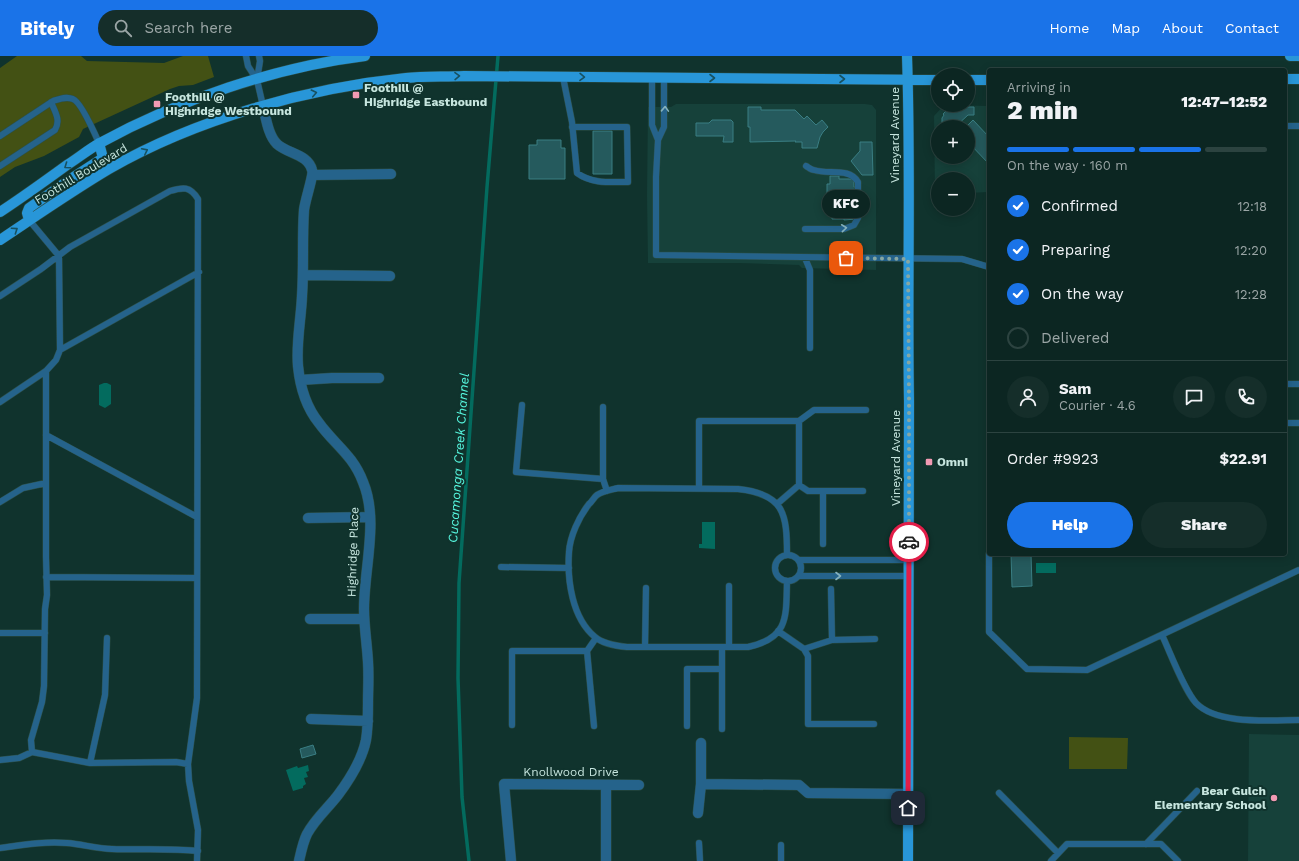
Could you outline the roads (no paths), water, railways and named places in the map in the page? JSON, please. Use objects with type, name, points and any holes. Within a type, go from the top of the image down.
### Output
[{"type":"main road","name":"Foothill Boulevard","points":[[0,212],[99,144],[168,110],[225,89],[292,70],[345,58],[365,56]]},
{"type":"main road","name":"Vineyard Avenue","points":[[907,56],[909,401],[908,861]]},
{"type":"main road","points":[[1290,56],[1299,56]]},
{"type":"main road","name":"Foothill Boulevard","points":[[0,240],[110,169],[179,135],[263,106],[350,85],[407,78],[489,76],[931,80]]},
{"type":"main road","points":[[1287,79],[1299,79]]},
{"type":"main road","points":[[975,80],[987,80]]},
{"type":"main road","points":[[29,220],[28,208],[103,158],[99,144]]},
{"type":"street","points":[[263,106],[273,139],[278,145],[305,158],[312,168],[313,175],[391,174]]},
{"type":"street","name":"Highridge Place","points":[[299,861],[307,835],[319,816],[338,795],[355,769],[364,746],[368,721],[368,663],[364,619],[370,509],[364,483],[356,468],[342,448],[319,424],[306,400],[300,380],[298,364],[298,340],[303,275],[304,208],[308,186],[313,175]]},
{"type":"street","points":[[303,275],[390,276]]},
{"type":"street","points":[[300,380],[379,378]]},
{"type":"street","points":[[308,518],[370,518]]},
{"type":"street","points":[[310,619],[364,619]]},
{"type":"street","points":[[311,719],[368,721]]},
{"type":"street","points":[[698,813],[701,784],[701,743]]},
{"type":"street","name":"Knollwood Drive","points":[[511,861],[504,784],[639,785]]},
{"type":"street","points":[[701,784],[799,785],[808,793],[908,794]]},
{"type":"street","points":[[606,785],[606,861]]},
{"type":"lane","points":[[246,56],[248,66],[257,80]]},
{"type":"lane","points":[[259,56],[257,80],[263,106]]},
{"type":"lane","points":[[563,77],[572,127],[577,173],[593,182],[628,182],[627,127],[572,127]]},
{"type":"lane","points":[[652,78],[652,125],[658,140]]},
{"type":"lane","points":[[664,78],[664,127],[658,140],[656,177],[656,255],[962,259],[987,267]]},
{"type":"lane","points":[[0,136],[51,102],[63,98],[73,99],[78,104],[92,128],[99,144]]},
{"type":"lane","points":[[0,166],[56,130],[59,120],[51,102]]},
{"type":"lane","points":[[1287,126],[1299,126]]},
{"type":"lane","points":[[805,229],[844,229],[854,225],[858,218],[858,182],[856,178],[847,173],[814,170],[806,166]]},
{"type":"lane","points":[[0,296],[70,247],[170,190],[180,187],[191,190],[198,199],[197,698],[188,764],[189,781],[198,830],[197,861]]},
{"type":"lane","points":[[0,402],[46,371],[56,360],[60,350],[59,256],[29,220]]},
{"type":"lane","points":[[805,258],[810,270],[810,348]]},
{"type":"lane","points":[[60,350],[199,272]]},
{"type":"lane","points":[[32,752],[31,740],[42,702],[44,686],[47,595],[46,371]]},
{"type":"lane","points":[[1287,384],[1299,384]]},
{"type":"lane","points":[[522,406],[516,472],[603,479]]},
{"type":"lane","points":[[604,407],[603,479],[608,491]]},
{"type":"lane","points":[[699,488],[699,421],[799,421],[814,410],[866,410]]},
{"type":"lane","points":[[777,504],[799,485],[799,421]]},
{"type":"lane","points":[[1287,423],[1299,423]]},
{"type":"lane","points":[[46,435],[197,517]]},
{"type":"lane","points":[[0,502],[23,488],[46,482]]},
{"type":"lane","points":[[799,485],[808,491],[863,491]]},
{"type":"lane","points":[[787,555],[787,529],[784,516],[777,504],[769,497],[754,491],[699,488],[618,488],[597,495],[584,510],[573,533],[569,551],[570,584],[574,603],[583,623],[596,638],[613,645],[725,648],[748,648],[760,645],[771,639],[783,624],[787,612],[787,582]]},
{"type":"lane","points":[[823,491],[823,544]]},
{"type":"lane","points":[[799,576],[801,567],[799,560],[794,556],[787,555],[780,558],[775,564],[777,576],[787,582],[794,580],[799,576],[909,576]]},
{"type":"lane","points":[[989,556],[989,632],[1027,669],[1087,670],[1299,570]]},
{"type":"lane","points":[[799,560],[909,560]]},
{"type":"lane","points":[[501,568],[569,568]]},
{"type":"lane","points":[[46,577],[197,578]]},
{"type":"lane","points":[[722,729],[722,669],[725,648],[729,586]]},
{"type":"lane","points":[[645,647],[646,588]]},
{"type":"lane","points":[[831,589],[832,640]]},
{"type":"lane","points":[[778,632],[804,649],[808,656],[808,724],[874,724]]},
{"type":"lane","points":[[0,633],[45,633]]},
{"type":"lane","points":[[1162,635],[1195,703],[1207,712],[1241,720],[1299,720]]},
{"type":"lane","points":[[90,763],[105,695],[107,638]]},
{"type":"lane","points":[[594,726],[587,651],[596,638]]},
{"type":"lane","points":[[804,649],[832,640],[875,639]]},
{"type":"lane","points":[[512,725],[512,651],[587,651]]},
{"type":"lane","points":[[686,726],[687,669],[722,669]]},
{"type":"lane","points":[[0,760],[19,758],[32,752],[90,763],[176,762],[188,764]]},
{"type":"lane","points":[[1146,844],[1197,791]]},
{"type":"lane","points":[[999,793],[1058,853]]},
{"type":"lane","points":[[0,848],[52,842],[110,849],[183,849],[198,851]]},
{"type":"lane","points":[[699,843],[700,861]]},
{"type":"lane","points":[[1051,861],[1067,844],[1161,844],[1178,861]]},
{"type":"lane","points":[[781,845],[781,861]]},
{"type":"waterway","name":"Cucamonga Creek Channel","points":[[469,861],[462,797],[458,678],[459,583],[487,187],[498,56]]},
{"type":"place","name":"Foothill @ Highridge Eastbound","points":[[356,95]]},
{"type":"place","name":"Foothill @ Highridge Westbound","points":[[157,104]]},
{"type":"place","name":"KFC","points":[[846,258]]},
{"type":"place","name":"Omni","points":[[929,462]]},
{"type":"place","name":"Bear Gulch Elementary School","points":[[1274,798]]}]
